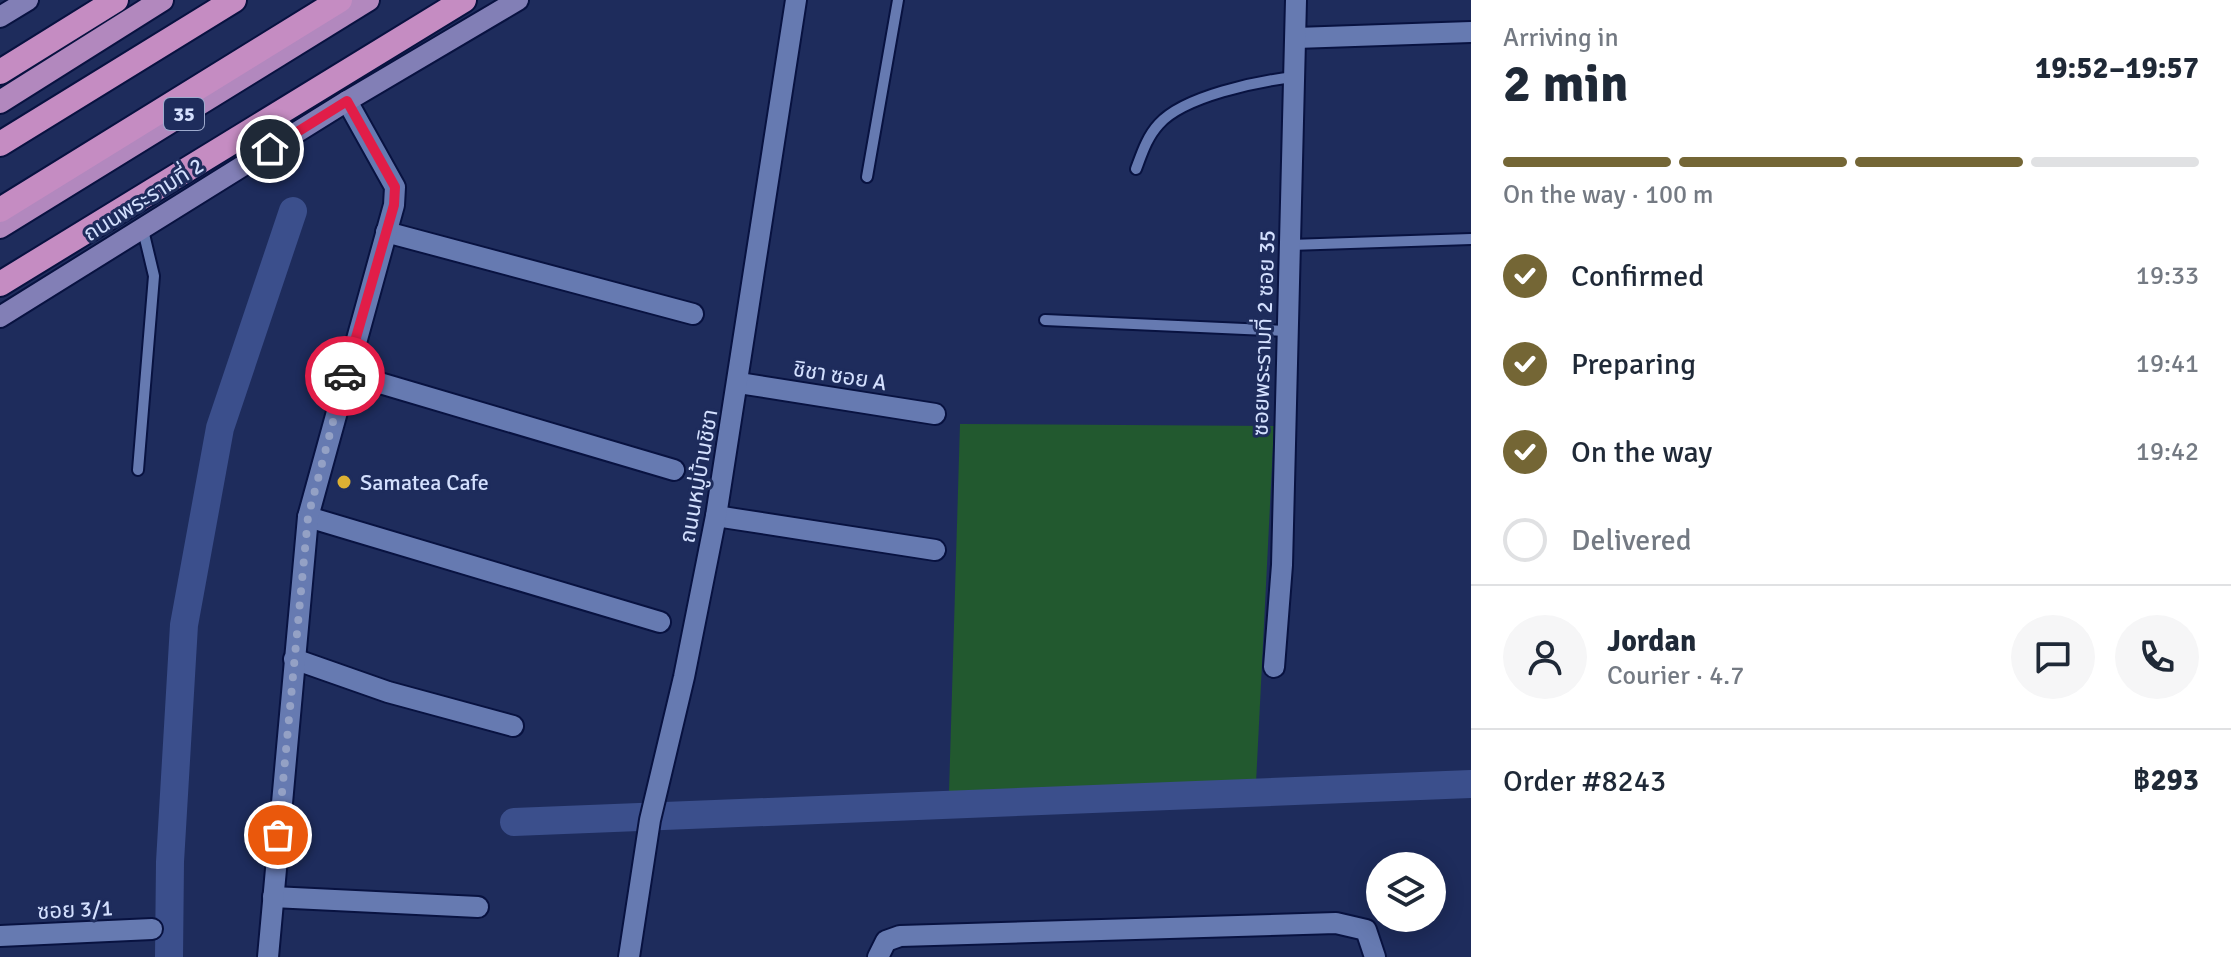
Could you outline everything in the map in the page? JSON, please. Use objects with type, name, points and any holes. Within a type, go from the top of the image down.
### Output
[{"type":"highway","points":[[0,72],[116,0]]},
{"type":"highway","points":[[0,102],[162,0]]},
{"type":"highway","points":[[0,144],[234,0]]},
{"type":"highway","points":[[0,210],[340,0]]},
{"type":"highway","name":"35","points":[[0,227],[368,0]]},
{"type":"highway","points":[[0,284],[464,0]]},
{"type":"main road","points":[[0,17],[28,0]]},
{"type":"main road","name":"ถนนพระรามที่ 2","points":[[0,317],[347,101],[518,0]]},
{"type":"street","name":"ถนนหมู่บ้านชิชา","points":[[629,957],[650,820],[716,516],[796,0]]},
{"type":"street","name":"ซอยพระรามที่ 2 ซอย 35","points":[[1274,667],[1282,565],[1296,0]]},
{"type":"street","points":[[1296,38],[1471,32]]},
{"type":"street","points":[[268,957],[308,517],[386,232],[395,187],[347,101]]},
{"type":"street","points":[[386,232],[693,314]]},
{"type":"street","points":[[346,373],[674,470]]},
{"type":"street","name":"ชิชา ซอย A","points":[[739,383],[935,414]]},
{"type":"street","points":[[716,516],[935,550]]},
{"type":"street","points":[[308,517],[660,622]]},
{"type":"street","points":[[294,659],[388,692],[513,726]]},
{"type":"street","points":[[273,897],[478,907]]},
{"type":"street","points":[[878,957],[886,941],[900,936],[1336,923],[1366,930],[1375,957]]},
{"type":"street","name":"ซอย 3/1","points":[[0,936],[152,929]]},
{"type":"lane","points":[[867,177],[898,0]]},
{"type":"lane","points":[[1136,169],[1148,137],[1162,120],[1212,95],[1254,82],[1295,77]]},
{"type":"lane","points":[[138,470],[154,276],[143,230]]},
{"type":"lane","points":[[1290,245],[1471,239]]},
{"type":"lane","points":[[1045,320],[1286,331]]},
{"type":"green space","points":[[960,424],[1274,426],[1256,783],[949,793]]},
{"type":"waterway","points":[[169,957],[170,862],[184,625],[220,428],[293,211]]},
{"type":"waterway","points":[[514,822],[1471,784]]},
{"type":"way so far","points":[[278,835],[308,517],[345,376]]},
{"type":"place","name":"Samatea Cafe","points":[[344,482]]},
{"type":"route","points":[[270,149],[347,101],[395,187],[394,205],[345,376]]}]
